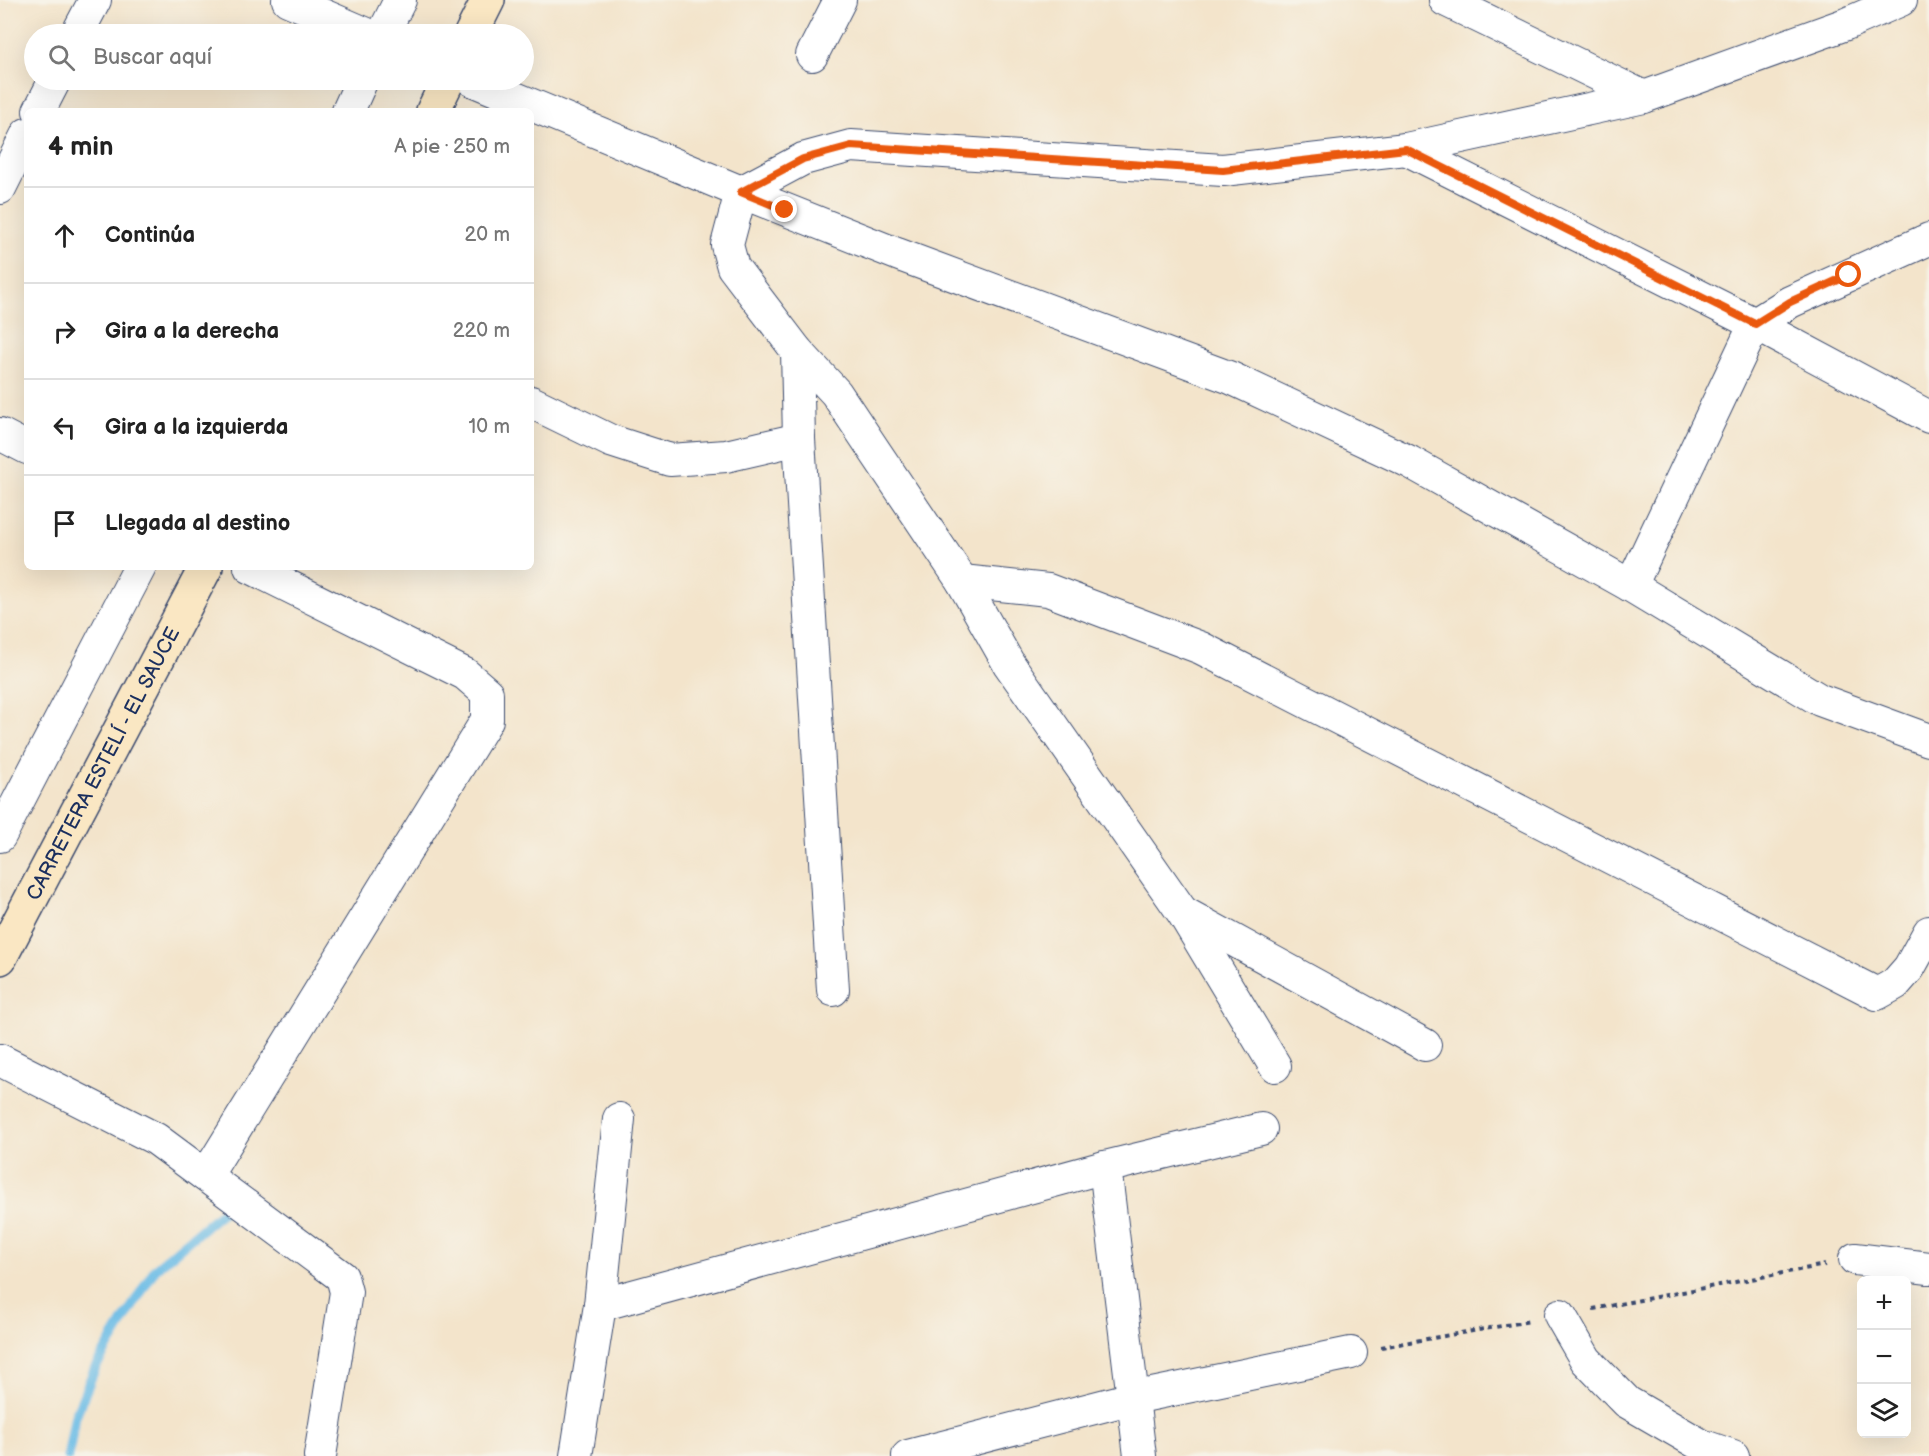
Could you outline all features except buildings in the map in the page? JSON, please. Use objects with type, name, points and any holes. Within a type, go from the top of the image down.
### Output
[{"type":"street","points":[[82,24],[95,0]]},
{"type":"street","points":[[288,0],[344,24]]},
{"type":"street","points":[[388,24],[400,0]]},
{"type":"street","points":[[476,24],[488,0]]},
{"type":"street","points":[[812,55],[840,0]]},
{"type":"street","points":[[1445,0],[1644,97]]},
{"type":"street","points":[[1275,1066],[1183,913],[1010,664],[962,581],[836,393],[797,351],[733,267],[727,245],[741,192],[803,159],[851,146],[1223,170],[1406,149],[1644,97],[1846,24],[1900,0]]},
{"type":"street","points":[[40,108],[49,90]]},
{"type":"street","points":[[349,108],[357,90]]},
{"type":"street","points":[[434,108],[443,90]]},
{"type":"street","points":[[496,90],[897,254],[1231,378],[1410,462],[1631,586],[1820,699],[1929,740]]},
{"type":"street","points":[[0,188],[24,140]]},
{"type":"street","points":[[1406,149],[1755,324],[1929,417]]},
{"type":"street","points":[[1631,586],[1755,324],[1790,302],[1929,239]]},
{"type":"street","points":[[797,351],[799,440],[833,990]]},
{"type":"street","points":[[534,403],[611,441],[670,460],[726,456],[799,440]]},
{"type":"street","points":[[0,434],[24,446]]},
{"type":"street","points":[[0,836],[138,570]]},
{"type":"street","name":"CARRETERA ESTELÍ - EL SAUCE","points":[[0,958],[204,570]]},
{"type":"street","points":[[206,1176],[488,720],[487,693],[465,674],[256,570]]},
{"type":"street","points":[[962,581],[1048,590],[1201,648],[1877,994],[1896,984],[1909,968],[1929,933]]},
{"type":"street","points":[[1183,913],[1425,1045]]},
{"type":"street","points":[[0,1060],[156,1138],[342,1277],[346,1292],[320,1456]]},
{"type":"street","points":[[576,1456],[600,1305],[619,1119]]},
{"type":"street","points":[[600,1305],[1105,1167],[1261,1129]]},
{"type":"street","points":[[1105,1167],[1140,1456]]},
{"type":"street","points":[[1855,1259],[1929,1268]]},
{"type":"street","points":[[1560,1315],[1586,1360],[1627,1402],[1701,1445],[1733,1456]]},
{"type":"street","points":[[908,1456],[1134,1398],[1351,1353]]},
{"type":"path","points":[[1351,1353],[1855,1259]]},
{"type":"waterway","points":[[68,1456],[75,1417],[95,1368],[155,1269],[234,1202]]},
{"type":"route","points":[[785,210],[741,192],[803,159],[851,146],[1223,170],[1406,149],[1755,324],[1790,302],[1849,275]]}]
